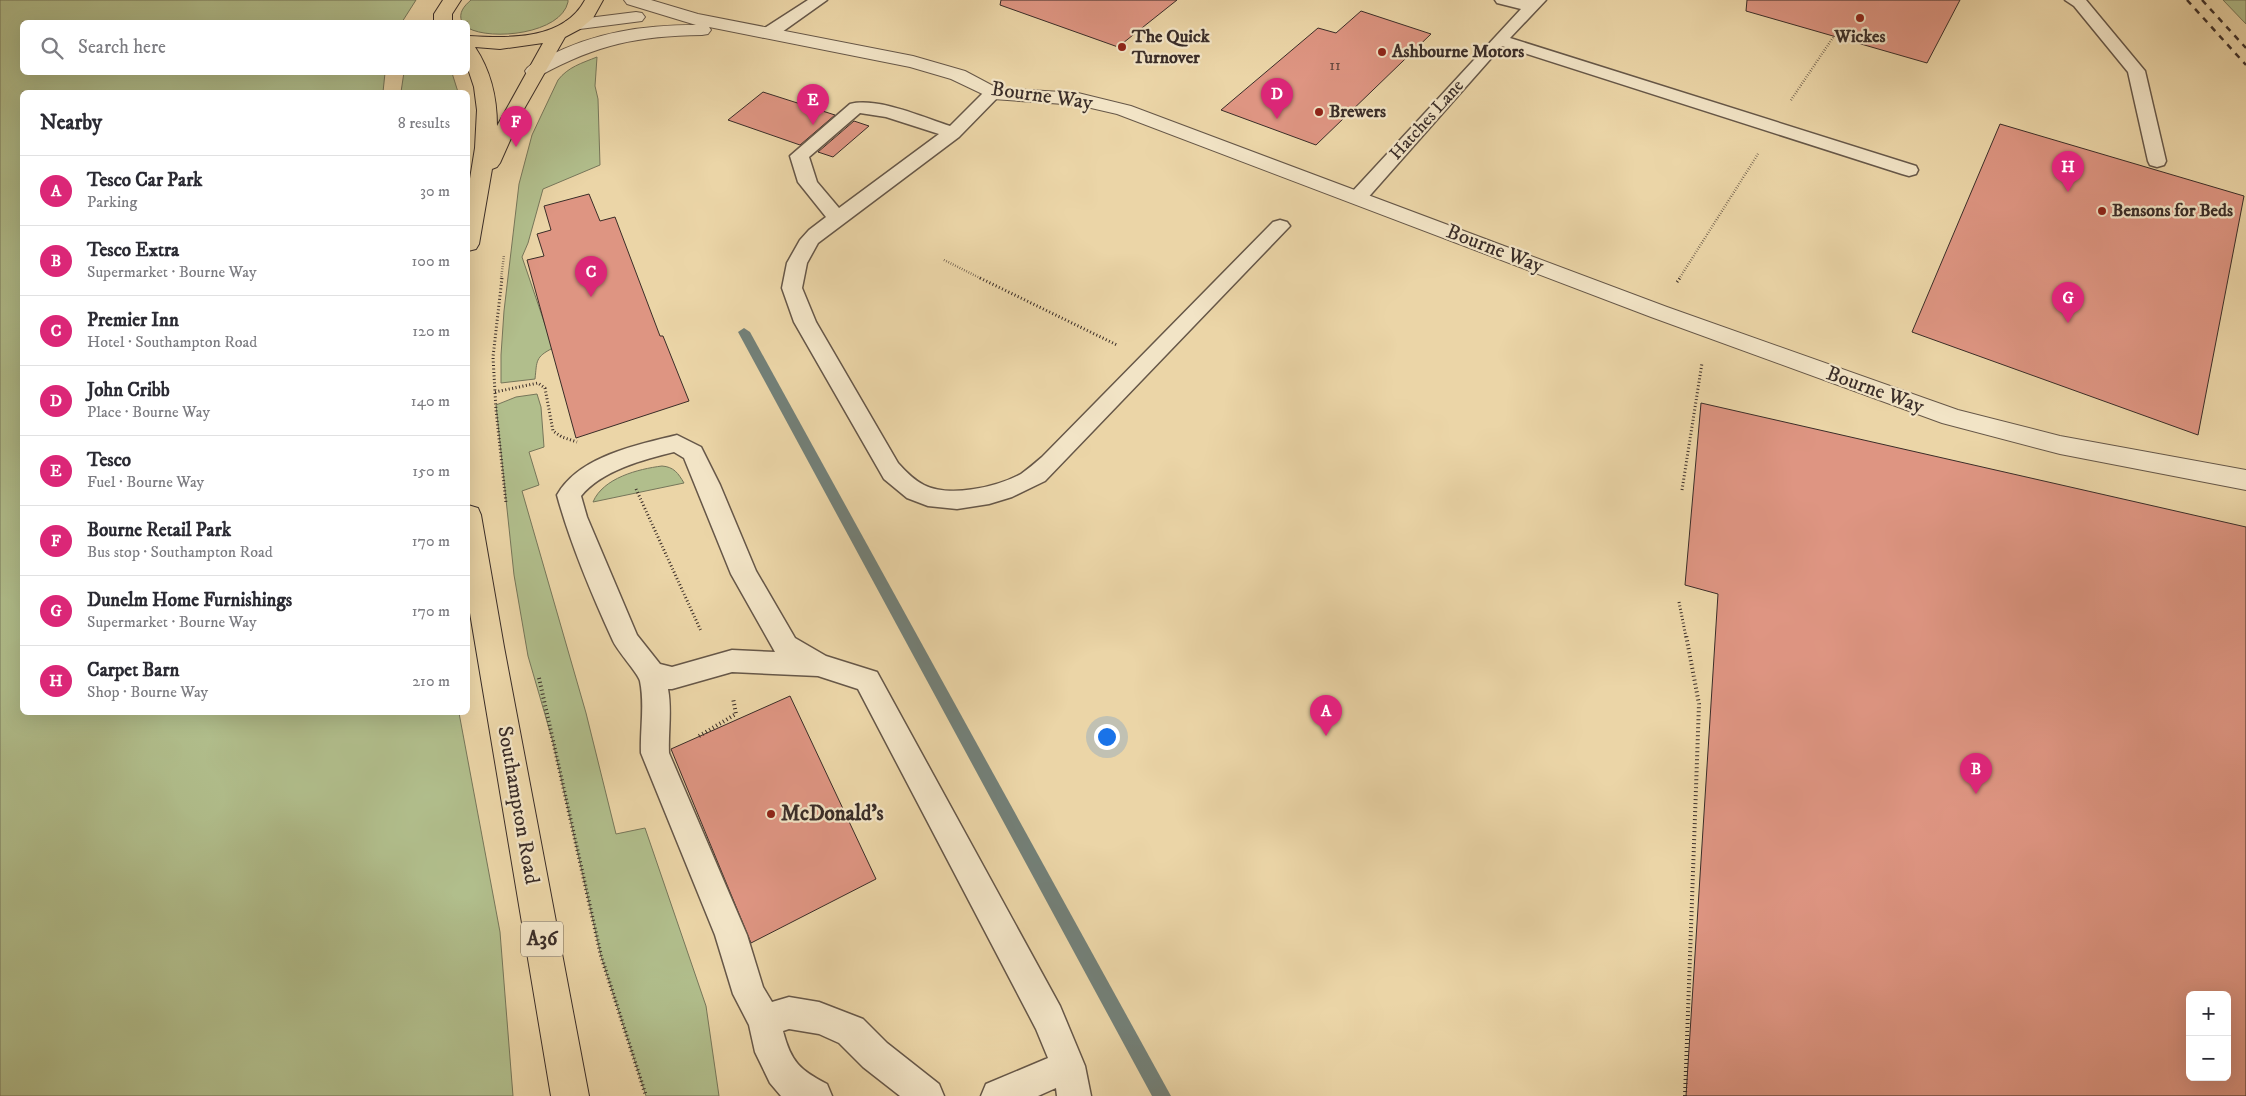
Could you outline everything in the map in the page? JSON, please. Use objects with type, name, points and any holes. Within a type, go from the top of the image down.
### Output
[{"type":"highway","points":[[443,20],[443,14],[452,0]]},
{"type":"highway","points":[[470,41],[503,44],[541,38],[565,28],[590,10],[594,0]]},
{"type":"highway","points":[[479,190],[514,109],[534,72],[565,28]]},
{"type":"highway","points":[[470,54],[480,73],[488,112],[479,190],[470,234]]},
{"type":"highway","name":"Southampton Road","points":[[470,528],[489,648],[570,1096]]},
{"type":"street","name":"Bourne Way","points":[[633,0],[695,19],[914,62],[958,75],[993,93],[1078,99],[1124,110],[1659,312],[1708,328],[1951,417],[1996,431],[2246,480]]},
{"type":"street","name":"Bourne Way","points":[[565,28],[635,17],[695,19]]},
{"type":"street","name":"Bourne Way","points":[[534,72],[579,48],[625,35],[651,30],[744,29]]},
{"type":"lane","points":[[769,34],[819,0]]},
{"type":"lane","points":[[1503,0],[1534,3]]},
{"type":"lane","points":[[2073,0],[2080,3],[2136,71],[2157,161]]},
{"type":"lane","name":"Hatches Lane","points":[[1358,197],[1534,3]]},
{"type":"lane","points":[[1499,40],[1775,126],[1908,170]]},
{"type":"lane","points":[[993,93],[953,133],[810,240],[797,263],[792,288],[805,322],[890,469],[899,480],[917,493],[945,498],[988,497],[1030,479],[1050,463],[1280,226]]},
{"type":"lane","points":[[837,218],[805,179],[799,156],[856,108],[885,112],[953,133]]},
{"type":"lane","points":[[818,665],[732,661],[717,664],[689,675],[672,678],[652,674],[640,662],[626,641],[574,517],[569,494],[582,480],[623,461],[677,443],[693,453],[744,574],[786,646],[818,665],[867,680],[1048,1018],[1071,1081],[998,1096]]},
{"type":"lane","points":[[652,674],[657,702],[654,726],[655,753],[731,935],[749,994],[764,1020],[772,1052],[782,1071],[794,1084],[815,1096]]},
{"type":"lane","points":[[764,1020],[789,1013],[819,1018],[851,1031],[875,1055],[928,1096]]},
{"type":"path","points":[[1659,312],[1775,126],[1834,36]]},
{"type":"path","points":[[944,260],[1149,360]]},
{"type":"path","points":[[1682,490],[1708,328]]},
{"type":"path","points":[[495,392],[538,383],[545,388],[553,431],[562,437],[576,442],[611,438],[734,699],[736,714],[699,736]]},
{"type":"path","points":[[1679,602],[1699,704],[1685,1096]]},
{"type":"green space","points":[[0,0],[416,0],[403,20],[20,20],[20,75],[385,75],[383,90],[20,90],[20,715],[459,715],[500,932],[513,1096],[0,1096]]},
{"type":"green space","points":[[471,0],[568,0],[563,13],[553,21],[539,28],[508,34],[492,34],[470,29],[470,20],[461,19],[462,10]]},
{"type":"green space","points":[[2223,0],[2246,0],[2246,24]]},
{"type":"green space","points":[[597,57],[595,86],[598,99],[600,165],[543,189],[528,243],[522,257],[553,348],[543,354],[538,360],[535,379],[501,383],[504,311],[519,184],[532,135],[558,80],[581,63]]},
{"type":"green space","points":[[404,75],[453,75],[457,90],[401,90]]},
{"type":"green space","points":[[537,394],[541,407],[544,447],[529,452],[539,485],[522,491],[586,713],[616,834],[645,828],[706,1006],[719,1096],[646,1096],[601,956],[553,742],[528,656],[514,575],[496,405],[516,397]]},
{"type":"green space","points":[[662,466],[675,471],[684,483],[593,502],[605,487],[622,476]]},
{"type":"building","points":[[1001,0],[1177,0],[1118,47],[1000,5]]},
{"type":"building","name":"Wickes","points":[[1747,0],[1960,0],[1927,63],[1746,11]]},
{"type":"building","points":[[1361,11],[1431,34],[1316,145],[1221,110],[1318,28],[1336,33]]},
{"type":"building","points":[[763,92],[835,115],[800,145],[728,120]]},
{"type":"building","points":[[854,121],[869,126],[833,157],[818,152]]},
{"type":"building","points":[[2000,124],[2244,196],[2198,435],[1912,332]]},
{"type":"building","points":[[589,194],[600,221],[615,217],[660,336],[663,336],[689,401],[576,438],[527,260],[544,256],[537,234],[551,230],[544,206]]},
{"type":"building","points":[[1701,403],[2246,527],[2246,1096],[1686,1096],[1718,594],[1685,585]]},
{"type":"building","name":"McDonald's","points":[[790,696],[876,879],[751,943],[671,749]]},
{"type":"waterway","points":[[744,332],[1162,1096]]},
{"type":"railway","points":[[2187,0],[2246,65]]},
{"type":"railway","points":[[2202,0],[2246,48]]},
{"type":"place","name":"Wickes","points":[[1860,18]]},
{"type":"place","name":"The Quick Turnover","points":[[1122,47]]},
{"type":"place","name":"Ashbourne Motors","points":[[1382,52]]},
{"type":"place","name":"Brewers","points":[[1319,112]]},
{"type":"place","name":"John Cribb","points":[[1277,119]]},
{"type":"place","name":"Tesco","points":[[813,125]]},
{"type":"place","name":"Bourne Retail Park","points":[[516,147]]},
{"type":"place","name":"Carpet Barn","points":[[2068,192]]},
{"type":"place","name":"Bensons for Beds","points":[[2102,211]]},
{"type":"place","name":"Premier Inn","points":[[591,297]]},
{"type":"place","name":"Dunelm Home Furnishings","points":[[2068,323]]},
{"type":"place","name":"Tesco Car Park","points":[[1326,736]]},
{"type":"place","name":"Tesco Extra","points":[[1976,794]]},
{"type":"place","name":"McDonald's","points":[[771,814]]}]
